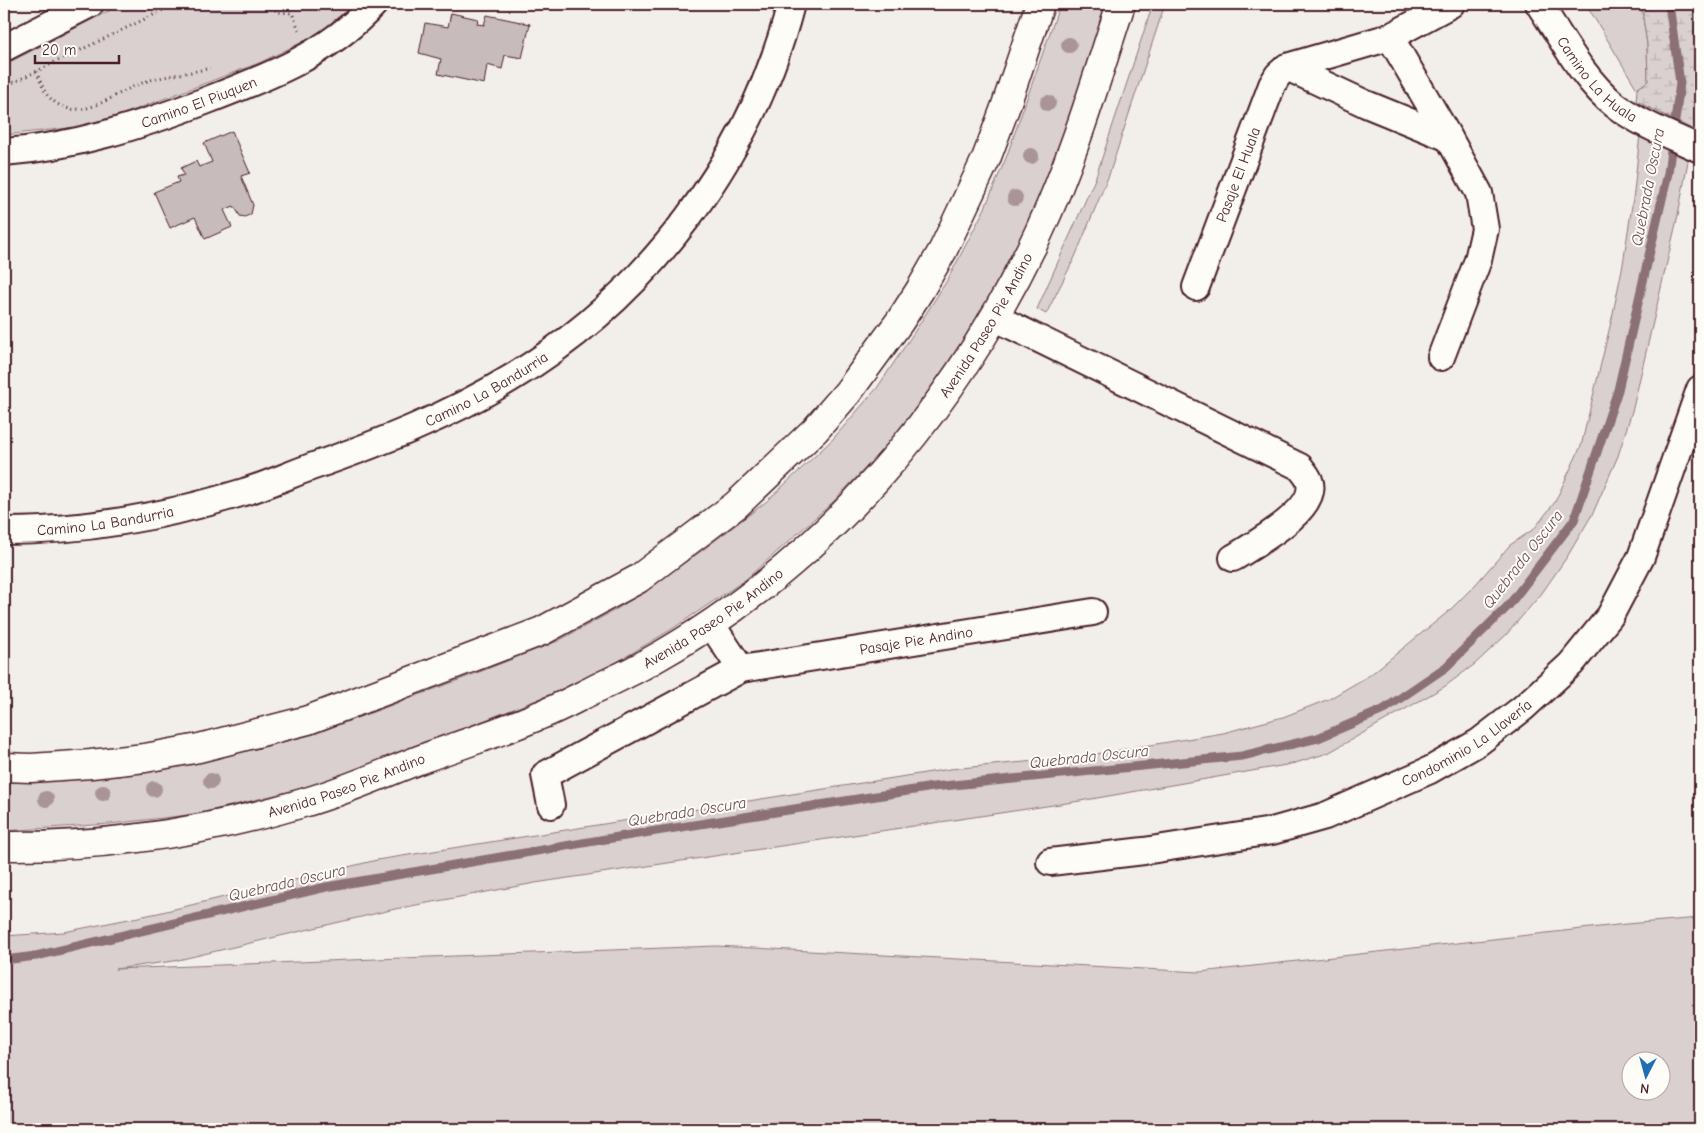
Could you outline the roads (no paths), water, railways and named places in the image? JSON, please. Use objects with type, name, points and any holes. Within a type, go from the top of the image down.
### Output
[{"type":"main road","points":[[4,767],[31,768],[145,758],[199,748],[308,720],[542,631],[638,579],[736,506],[815,430],[848,392],[895,329],[943,250],[986,159],[1040,4]]},
{"type":"main road","name":"Avenida Paseo Pie Andino","points":[[4,846],[89,843],[143,838],[196,829],[242,820],[305,803],[358,785],[538,717],[644,665],[711,624],[762,588],[811,547],[885,472],[949,389],[994,317],[1040,229],[1064,172],[1121,4]]},
{"type":"street","points":[[4,48],[90,4]]},
{"type":"street","name":"Camino El Piuquen","points":[[4,152],[63,145],[134,127],[250,84],[312,55],[347,30],[374,4]]},
{"type":"street","name":"Camino La Bandurria","points":[[4,531],[63,529],[106,523],[198,505],[246,491],[342,456],[442,414],[478,397],[540,360],[589,323],[616,298],[654,258],[697,203],[735,144],[756,104],[774,63],[791,4]]},
{"type":"street","points":[[1287,67],[1390,37],[1451,4]]},
{"type":"street","name":"Camino La Huala","points":[[1539,4],[1588,77],[1614,104],[1635,118],[1700,149]]},
{"type":"street","points":[[1390,37],[1479,193],[1485,229],[1478,260],[1441,358]]},
{"type":"street","points":[[1287,67],[1366,104],[1449,138]]},
{"type":"street","name":"Pasaje El Huala","points":[[1196,287],[1272,84],[1287,67]]},
{"type":"street","points":[[994,317],[1300,467],[1310,481],[1310,490],[1308,498],[1298,512],[1284,524],[1233,558]]},
{"type":"street","name":"Condominio La Llavería","points":[[1050,862],[1144,851],[1272,831],[1325,816],[1430,770],[1479,742],[1523,708],[1571,664],[1610,616],[1641,557],[1700,389]]},
{"type":"street","name":"Pasaje Pie Andino","points":[[551,805],[545,775],[741,669],[1093,612]]},
{"type":"street","points":[[711,624],[741,669]]},
{"type":"waterway","name":"Quebrada Oscura","points":[[4,960],[36,956],[326,887],[606,839],[933,787],[1242,756],[1318,738],[1383,710],[1446,667],[1509,605],[1574,520],[1618,390],[1668,173],[1680,83],[1669,4]]}]
